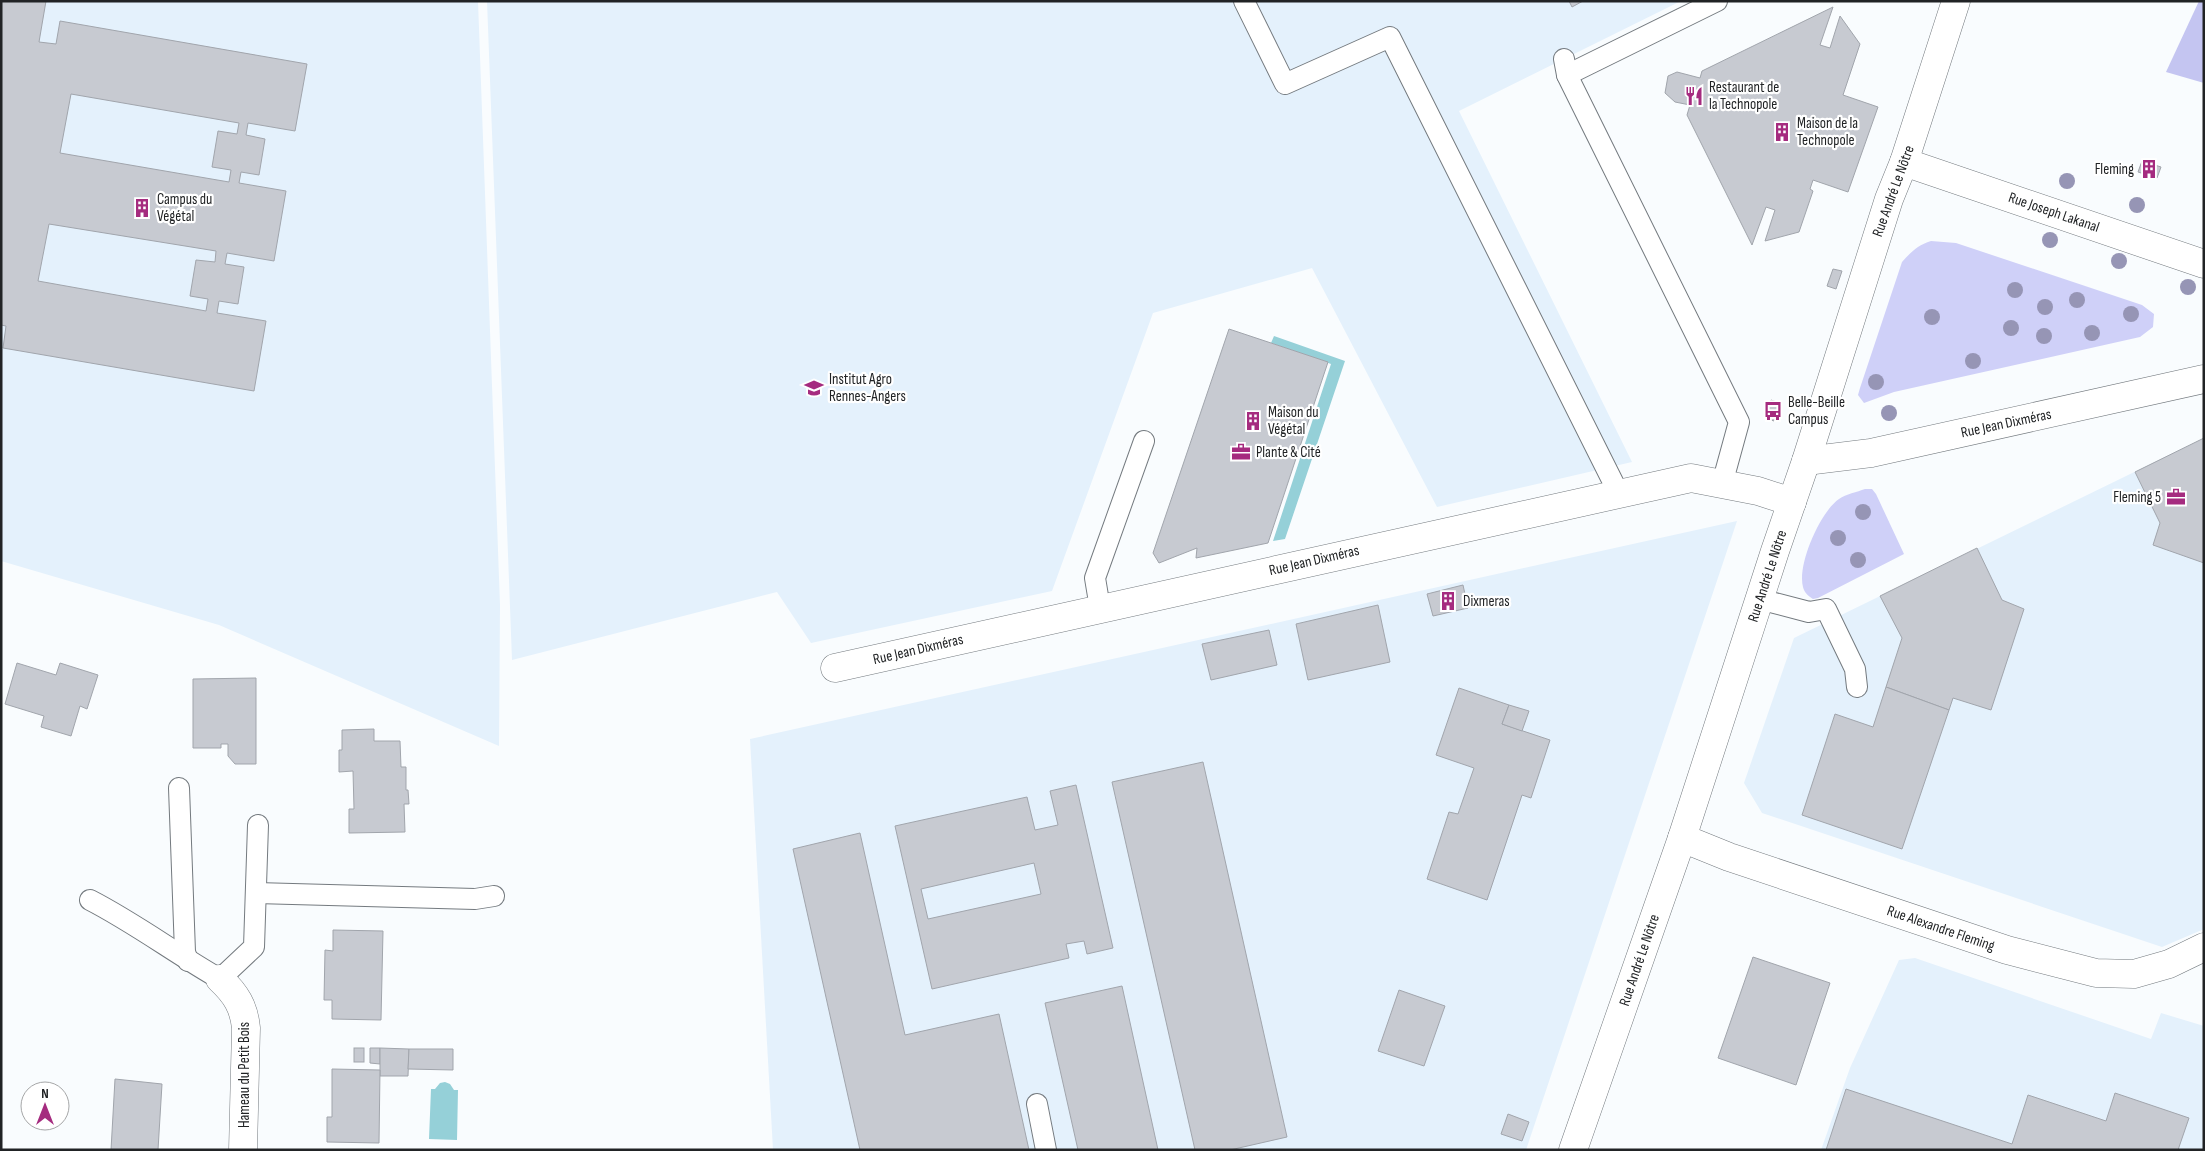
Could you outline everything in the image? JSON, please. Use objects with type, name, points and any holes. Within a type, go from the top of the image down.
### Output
[{"type":"street","name":"Rue André Le Nôtre","points":[[1573,1150],[1682,838],[1806,460],[1874,243],[1904,162],[1956,1]]},
{"type":"street","name":"Rue Joseph Lakanal","points":[[1904,162],[2204,264]]},
{"type":"street","name":"Rue Jean Dixméras","points":[[1806,460],[1871,452],[2204,379]]},
{"type":"street","name":"Rue Jean Dixméras","points":[[835,668],[1618,492],[1691,478],[1771,494],[1792,502]]},
{"type":"street","name":"Rue Alexandre Fleming","points":[[1682,838],[1730,857],[2007,950],[2096,973],[2134,974],[2169,964],[2204,946]]},
{"type":"street","name":"Hameau du Petit Bois","points":[[220,979],[238,998],[244,1012],[246,1028],[243,1150]]},
{"type":"lane","points":[[1244,1],[1285,84],[1390,37],[1618,492]]},
{"type":"lane","points":[[1717,1],[1566,67],[1739,422],[1722,484]]},
{"type":"lane","points":[[1100,608],[1094,578],[1144,441]]},
{"type":"lane","points":[[1759,599],[1809,612],[1826,609],[1855,669],[1857,687]]},
{"type":"lane","points":[[179,788],[185,952],[188,961]]},
{"type":"lane","points":[[90,900],[114,912],[188,961],[220,979],[254,948],[258,825]]},
{"type":"lane","points":[[256,893],[475,899],[494,896]]},
{"type":"lane","points":[[1037,1104],[1046,1150]]},
{"type":"shaded area","points":[[1,1],[478,1],[500,605],[499,746],[219,625],[1,561]]},
{"type":"shaded area","name":"Institut Agro Rennes-Angers","points":[[487,1],[1681,1],[1459,111],[1632,462],[1437,507],[1312,268],[1153,313],[1052,591],[811,643],[777,592],[512,660]]},
{"type":"shaded area","points":[[2199,1],[2204,1],[2204,83],[2166,72]]},
{"type":"shaded area","points":[[1931,241],[1956,243],[2142,305],[2154,314],[2153,327],[2140,337],[1894,392],[1864,403],[1858,395],[1902,262],[1915,249]]},
{"type":"shaded area","points":[[1274,336],[1345,361],[1285,539],[1273,541],[1331,364],[1271,343]]},
{"type":"shaded area","points":[[2204,438],[2204,929],[2162,947],[1762,813],[1744,783],[1794,638]]},
{"type":"shaded area","points":[[1865,489],[1872,489],[1876,494],[1904,554],[1813,599],[1804,591],[1802,577],[1807,553],[1818,527],[1825,515],[1839,499]]},
{"type":"shaded area","points":[[1737,521],[1526,1150],[773,1150],[750,739]]},
{"type":"shaded area","points":[[1915,958],[2151,1039],[2161,1013],[2204,1026],[2204,1150],[1821,1150],[1850,1068],[1899,960]]},
{"type":"shaded area","points":[[440,1083],[450,1084],[454,1090],[458,1090],[457,1140],[429,1139],[431,1089],[435,1089]]},
{"type":"building","name":"Campus du Végétal","points":[[1,1],[46,1],[39,42],[56,44],[60,21],[307,64],[295,131],[248,123],[246,135],[265,139],[259,175],[241,172],[239,183],[286,191],[274,261],[227,253],[225,264],[244,267],[238,304],[219,301],[217,313],[266,321],[254,391],[3,348],[6,326],[1,325]],"holes":[[[71,94],[239,123],[237,134],[218,131],[212,167],[231,170],[229,182],[60,153]],[[49,224],[216,251],[215,262],[196,260],[190,296],[208,299],[206,311],[38,281]]]},
{"type":"building","points":[[1569,1],[1583,1],[1572,7]]},
{"type":"building","name":"Maison de la Technopole","points":[[1833,7],[1820,45],[1830,48],[1840,16],[1860,44],[1843,95],[1878,107],[1848,192],[1813,180],[1810,189],[1813,191],[1799,232],[1765,241],[1775,210],[1766,207],[1752,245],[1687,115],[1690,105],[1675,102],[1665,93],[1668,76],[1677,72],[1700,78],[1702,71]]},
{"type":"building","name":"Fleming","points":[[2142,161],[2161,167],[2157,178],[2138,172]]},
{"type":"building","points":[[1833,269],[1842,271],[1836,289],[1827,286]]},
{"type":"building","name":"Maison du Végétal","points":[[1229,329],[1328,362],[1268,543],[1196,558],[1197,548],[1159,563],[1153,553]]},
{"type":"building","points":[[1771,400],[1780,403],[1774,421],[1765,418]]},
{"type":"building","name":"Fleming 5","points":[[2204,438],[2204,563],[2153,545],[2160,523],[2135,472]]},
{"type":"building","points":[[1977,548],[2002,600],[2024,609],[1991,710],[1953,698],[1949,710],[1886,687],[1902,638],[1880,596]]},
{"type":"building","name":"Dixmeras","points":[[1463,585],[1468,608],[1433,616],[1427,594]]},
{"type":"building","points":[[1378,605],[1390,662],[1308,680],[1296,624]]},
{"type":"building","points":[[1269,630],[1277,665],[1211,680],[1202,644]]},
{"type":"building","points":[[17,663],[56,675],[60,663],[98,675],[87,709],[80,706],[71,736],[41,727],[44,716],[5,704]]},
{"type":"building","points":[[256,678],[256,764],[235,764],[228,756],[228,744],[221,744],[221,748],[193,748],[193,679]]},
{"type":"building","points":[[1886,687],[1949,710],[1902,849],[1802,815],[1835,714],[1873,727]]},
{"type":"building","points":[[1459,688],[1509,705],[1502,724],[1550,740],[1531,798],[1522,795],[1487,900],[1427,879],[1449,812],[1458,814],[1474,768],[1436,755]]},
{"type":"building","points":[[1509,705],[1529,711],[1522,731],[1502,724]]},
{"type":"building","points":[[374,729],[374,741],[400,741],[401,767],[406,767],[406,790],[408,790],[409,804],[404,804],[405,832],[349,833],[349,809],[354,809],[353,771],[339,772],[339,750],[342,750],[342,730]]},
{"type":"building","points":[[1203,762],[1287,1137],[1230,1150],[1195,1150],[1112,782]]},
{"type":"building","points":[[1076,785],[1113,948],[1087,954],[1084,941],[1066,944],[1069,958],[932,989],[895,826],[1027,797],[1035,830],[1058,825],[1050,791]],"holes":[[[1034,863],[1041,894],[928,919],[921,889]]]},
{"type":"building","points":[[860,833],[905,1035],[999,1014],[1029,1150],[860,1150],[793,849]]},
{"type":"building","points":[[333,930],[383,931],[381,1020],[332,1019],[332,1000],[324,1000],[325,950],[333,951]]},
{"type":"building","points":[[1753,957],[1830,983],[1796,1085],[1718,1058]]},
{"type":"building","points":[[1122,986],[1158,1150],[1078,1150],[1045,1003]]},
{"type":"building","points":[[1399,990],[1445,1006],[1424,1066],[1378,1051]]},
{"type":"building","points":[[354,1048],[364,1048],[364,1062],[354,1062]]},
{"type":"building","points":[[370,1048],[380,1048],[380,1064],[370,1063]]},
{"type":"building","points":[[380,1048],[409,1049],[408,1076],[380,1076]]},
{"type":"building","points":[[409,1049],[453,1049],[453,1070],[408,1069]]},
{"type":"building","points":[[332,1069],[380,1070],[379,1143],[327,1142],[327,1117],[332,1117]]},
{"type":"building","points":[[115,1079],[162,1084],[158,1150],[111,1150]]},
{"type":"building","points":[[1846,1089],[2012,1144],[2028,1095],[2106,1121],[2115,1093],[2189,1118],[2178,1150],[1826,1150]]},
{"type":"building","points":[[1508,1114],[1529,1122],[1522,1141],[1501,1134]]},
{"type":"place","name":"Restaurant de la Technopole","points":[[1694,96]]},
{"type":"place","name":"Maison de la Technopole","points":[[1782,132]]},
{"type":"place","name":"Fleming","points":[[2149,169]]},
{"type":"place","name":"Campus du Végétal","points":[[142,208]]},
{"type":"place","name":"Institut Agro Rennes-Angers","points":[[814,388]]},
{"type":"place","name":"Belle-Beille Campus","points":[[1773,411]]},
{"type":"place","name":"Maison du Végétal","points":[[1253,421]]},
{"type":"place","name":"Plante & Cité","points":[[1241,452]]},
{"type":"place","name":"Fleming 5","points":[[2176,497]]},
{"type":"place","name":"Dixmeras","points":[[1448,601]]}]
